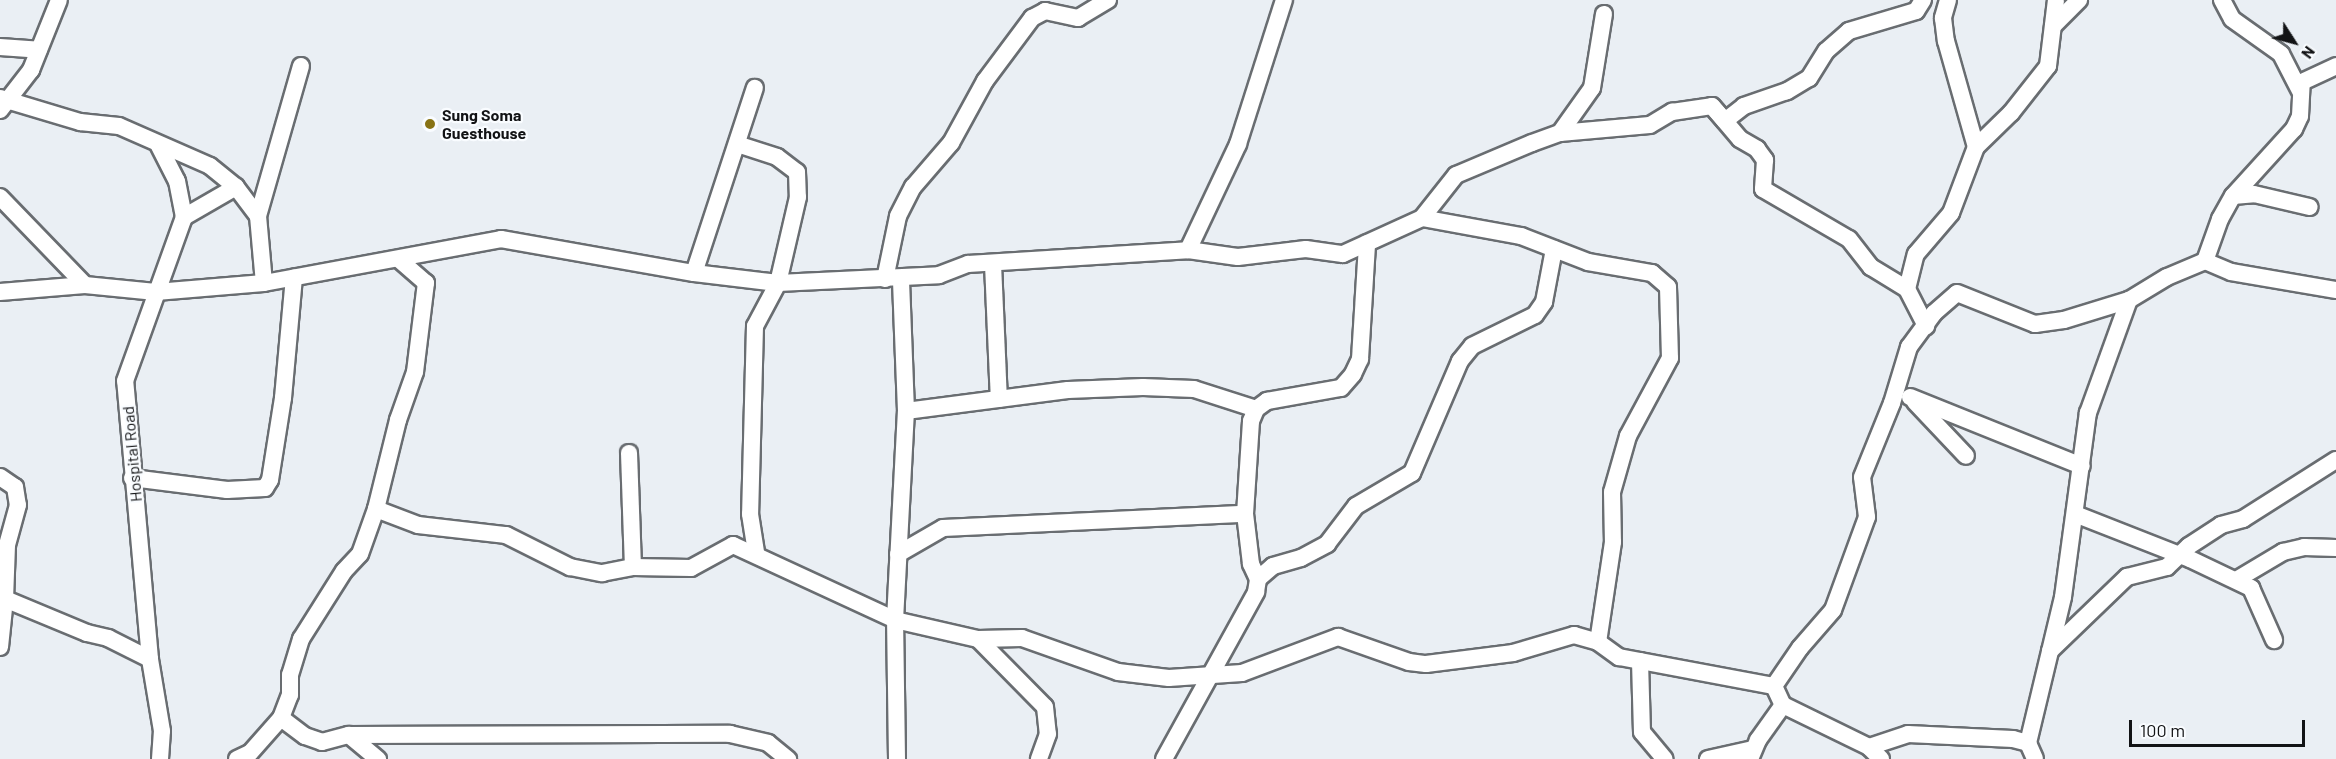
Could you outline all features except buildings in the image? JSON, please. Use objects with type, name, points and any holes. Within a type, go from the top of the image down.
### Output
[{"type":"street","points":[[59,0],[31,70],[3,103],[80,122],[119,126],[159,146],[210,166],[236,187],[258,216]]},
{"type":"street","points":[[897,759],[895,620],[906,411],[893,278],[898,216],[913,186],[951,143],[985,81],[1032,18],[1045,11],[1078,18],[1108,0]]},
{"type":"street","points":[[1188,250],[1238,144],[1284,0]]},
{"type":"street","points":[[1712,106],[1725,122],[1744,106],[1787,91],[1809,78],[1826,51],[1849,31],[1916,11],[1923,0]]},
{"type":"street","points":[[1948,0],[1943,18],[1946,41],[1976,147]]},
{"type":"street","points":[[1907,290],[1916,254],[1951,213],[1976,147],[2011,113],[2048,66],[2056,0]]},
{"type":"street","points":[[2053,26],[2079,0]]},
{"type":"street","points":[[2205,261],[2220,219],[2233,196],[2294,129],[2300,116],[2300,91],[2281,54],[2232,19],[2223,0]]},
{"type":"street","points":[[1560,133],[1592,88],[1604,14]]},
{"type":"street","points":[[0,46],[39,50]]},
{"type":"street","points":[[264,283],[258,216],[301,66]]},
{"type":"street","points":[[2300,91],[2308,77],[2336,66]]},
{"type":"street","points":[[694,273],[755,88]]},
{"type":"street","points":[[0,291],[85,285],[156,292],[264,283],[400,260],[501,239],[694,273],[778,283],[939,275],[968,264],[1188,250],[1238,257],[1306,249],[1343,254],[1422,218],[1456,175],[1560,133],[1650,125],[1672,112],[1712,106]]},
{"type":"street","points":[[1712,106],[1765,160],[1763,189],[1849,239],[1871,267],[1907,290],[1926,326]]},
{"type":"street","points":[[737,144],[783,160],[797,172],[798,197],[778,283],[755,326],[750,514],[756,553]]},
{"type":"street","points":[[159,146],[177,181],[184,217],[236,187]]},
{"type":"street","points":[[2233,196],[2254,194],[2310,207]]},
{"type":"street","points":[[0,197],[85,285]]},
{"type":"street","name":"Hospital Road","points":[[160,759],[162,731],[150,659],[125,381],[184,217]]},
{"type":"street","points":[[1422,218],[1521,236],[1588,262],[1652,273],[1668,287],[1670,358],[1628,436],[1612,492],[1612,542],[1598,642]]},
{"type":"street","points":[[1164,759],[1256,592],[1258,579],[1251,564],[1245,514],[1251,421],[1256,409],[1267,401],[1341,388],[1353,374],[1360,359],[1367,243]]},
{"type":"street","points":[[1258,579],[1273,566],[1301,558],[1327,544],[1356,506],[1412,473],[1460,361],[1472,346],[1535,315],[1544,302],[1554,249]]},
{"type":"street","points":[[237,759],[250,753],[281,718],[290,695],[290,675],[301,639],[344,571],[360,554],[376,509],[398,420],[414,372],[426,283],[400,260]]},
{"type":"street","points":[[1774,686],[1833,610],[1867,517],[1862,477],[1904,392],[1909,347],[1957,293],[2035,324],[2064,320],[2129,300],[2167,277],[2205,261],[2231,272],[2336,290]]},
{"type":"street","points":[[993,264],[999,399]]},
{"type":"street","points":[[132,478],[227,490],[265,488],[270,480],[283,398],[294,278]]},
{"type":"street","points":[[2035,759],[2028,743],[2050,651],[2075,514],[2088,413],[2129,300]]},
{"type":"street","points":[[906,411],[1068,390],[1194,389],[1256,409]]},
{"type":"street","points":[[1904,392],[2082,466]]},
{"type":"street","points":[[1904,392],[1966,456]]},
{"type":"street","points":[[629,453],[633,567]]},
{"type":"street","points":[[2050,651],[2127,577],[2167,567],[2182,556],[2189,546],[2221,525],[2243,519],[2336,460]]},
{"type":"street","points":[[0,477],[15,487],[18,505],[7,545],[0,647]]},
{"type":"street","points":[[376,509],[418,525],[506,535],[570,567],[602,573],[633,567],[691,568],[733,545],[756,553],[895,620],[978,639],[1022,639],[1118,672],[1169,678],[1242,673],[1338,637],[1409,662],[1426,664],[1514,652],[1574,635],[1598,642],[1619,657],[1774,686]]},
{"type":"street","points":[[898,554],[943,528],[1245,514]]},
{"type":"street","points":[[2075,514],[2182,556],[2255,591],[2274,640]]},
{"type":"street","points":[[2236,580],[2283,552],[2304,548],[2336,548]]},
{"type":"street","points":[[5,599],[87,633],[108,638],[150,659]]},
{"type":"street","points":[[978,639],[1045,707],[1048,734],[1039,759]]},
{"type":"street","points":[[1640,661],[1642,732],[1665,759]]},
{"type":"street","points":[[1774,686],[1783,705],[1875,753],[1908,734],[2013,739],[2028,743]]},
{"type":"street","points":[[1708,759],[1752,754],[1783,705]]},
{"type":"street","points":[[281,718],[305,736],[322,742],[349,735],[730,734],[768,743],[788,759]]},
{"type":"street","points":[[349,735],[378,759]]},
{"type":"place","name":"Sung Soma Guesthouse","points":[[430,124]]}]
